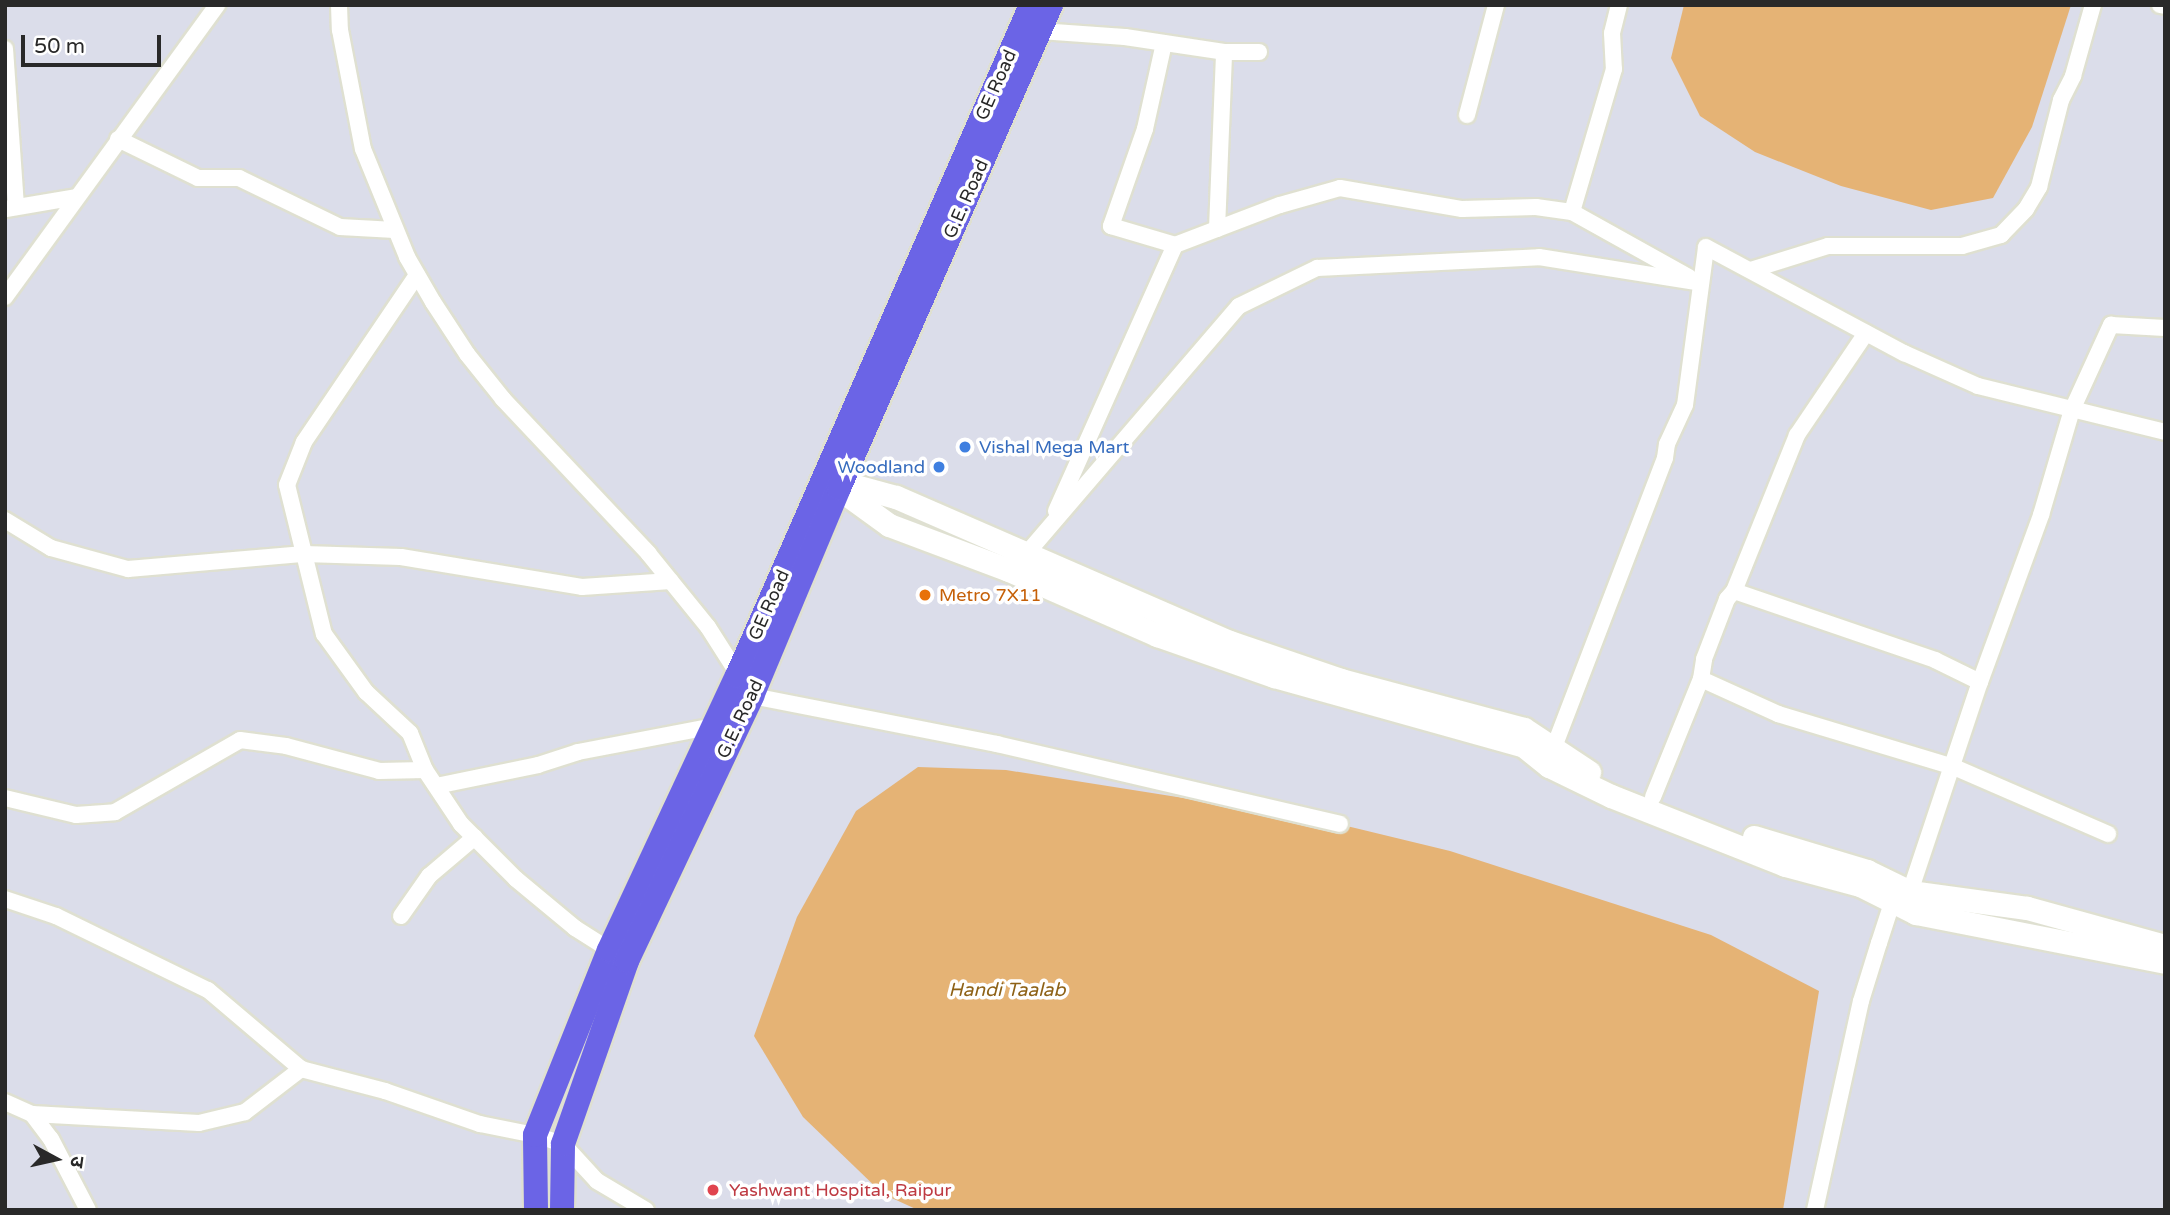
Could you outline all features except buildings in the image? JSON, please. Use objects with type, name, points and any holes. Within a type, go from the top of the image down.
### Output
[{"type":"main road","name":"GE Road","points":[[536,1210],[536,1135],[618,955],[714,726],[835,483],[1031,5]]},
{"type":"main road","name":"G.E. Road","points":[[562,1210],[563,1144],[618,955],[752,696],[835,483],[1051,5]]},
{"type":"street","points":[[5,297],[217,5]]},
{"type":"street","points":[[339,5],[340,30],[363,149],[395,230],[417,275],[467,354],[503,399],[671,581],[708,627],[752,696],[996,744],[1340,824]]},
{"type":"street","points":[[1467,115],[1496,5]]},
{"type":"street","points":[[1572,212],[1614,69],[1612,33],[1619,5]]},
{"type":"street","points":[[1751,270],[1828,246],[1962,246],[2001,235],[2026,209],[2039,187],[2060,100],[2073,76],[2093,5]]},
{"type":"street","points":[[1040,31],[1224,51],[1259,52]]},
{"type":"street","points":[[1164,43],[1145,129],[1111,226],[1175,245],[1280,205],[1340,188],[1462,209],[1536,207],[1572,212],[1701,283]]},
{"type":"street","points":[[5,49],[11,208],[76,197]]},
{"type":"street","points":[[1217,229],[1224,51]]},
{"type":"street","points":[[118,139],[198,178],[239,178],[340,226],[395,230]]},
{"type":"street","points":[[1050,526],[1175,245]]},
{"type":"street","points":[[1550,757],[1665,458],[1667,444],[1685,405],[1706,247],[1904,353],[1978,386],[2165,432]]},
{"type":"street","points":[[1009,570],[1028,554],[1239,306],[1317,268],[1539,257],[1701,283]]},
{"type":"street","points":[[417,275],[300,453],[287,485],[324,634],[366,692],[410,733],[425,770],[461,824],[516,879],[575,928],[618,955]]},
{"type":"street","points":[[1815,1210],[1861,1001],[1954,767],[1980,682],[2041,515],[2072,410],[2110,325],[2165,328]]},
{"type":"street","points":[[1653,797],[1701,679],[1709,647],[1727,599],[1734,591],[1797,435],[1866,333]]},
{"type":"street","points":[[835,483],[896,498],[1230,642],[1341,680],[1524,729],[1550,757],[1611,796],[1785,865],[1901,898],[2027,908],[2165,946]]},
{"type":"street","points":[[835,483],[889,525],[1009,570],[1157,635],[1275,676],[1524,746],[1775,845],[1867,870],[1916,913],[2165,962]]},
{"type":"street","points":[[5,520],[51,548],[128,569],[304,554],[401,556],[582,587],[671,581]]},
{"type":"street","points":[[1734,591],[1935,660],[1980,682]]},
{"type":"street","points":[[1701,679],[1778,714],[1954,767],[2108,834]]},
{"type":"street","points":[[436,786],[538,765],[578,752],[714,726]]},
{"type":"street","points":[[5,798],[76,815],[115,811],[240,740],[286,746],[379,771],[425,770]]},
{"type":"street","points":[[401,916],[429,876],[475,837]]},
{"type":"street","points":[[5,898],[57,916],[208,990],[301,1069],[385,1091],[480,1124],[536,1135],[563,1144],[597,1181],[646,1210]]},
{"type":"street","points":[[5,1102],[32,1114],[199,1123],[245,1112],[301,1069]]},
{"type":"street","points":[[32,1114],[51,1139],[88,1210]]},
{"type":"street","points":[[524,1210],[534,1183],[563,1144]]},
{"type":"water","points":[[1684,5],[2071,5],[2032,127],[1993,198],[1931,210],[1841,186],[1755,152],[1700,116],[1671,58]]},
{"type":"water","name":"Handi Taalab","points":[[918,767],[1006,770],[1322,820],[1450,851],[1711,935],[1819,991],[1783,1210],[918,1210],[883,1194],[803,1117],[754,1036],[797,917],[856,811]]},
{"type":"place","name":"Vishal Mega Mart","points":[[965,447]]},
{"type":"place","name":"Woodland","points":[[939,467]]},
{"type":"place","name":"Metro 7X11","points":[[925,595]]},
{"type":"place","name":"Yashwant Hospital, Raipur","points":[[713,1190]]}]
